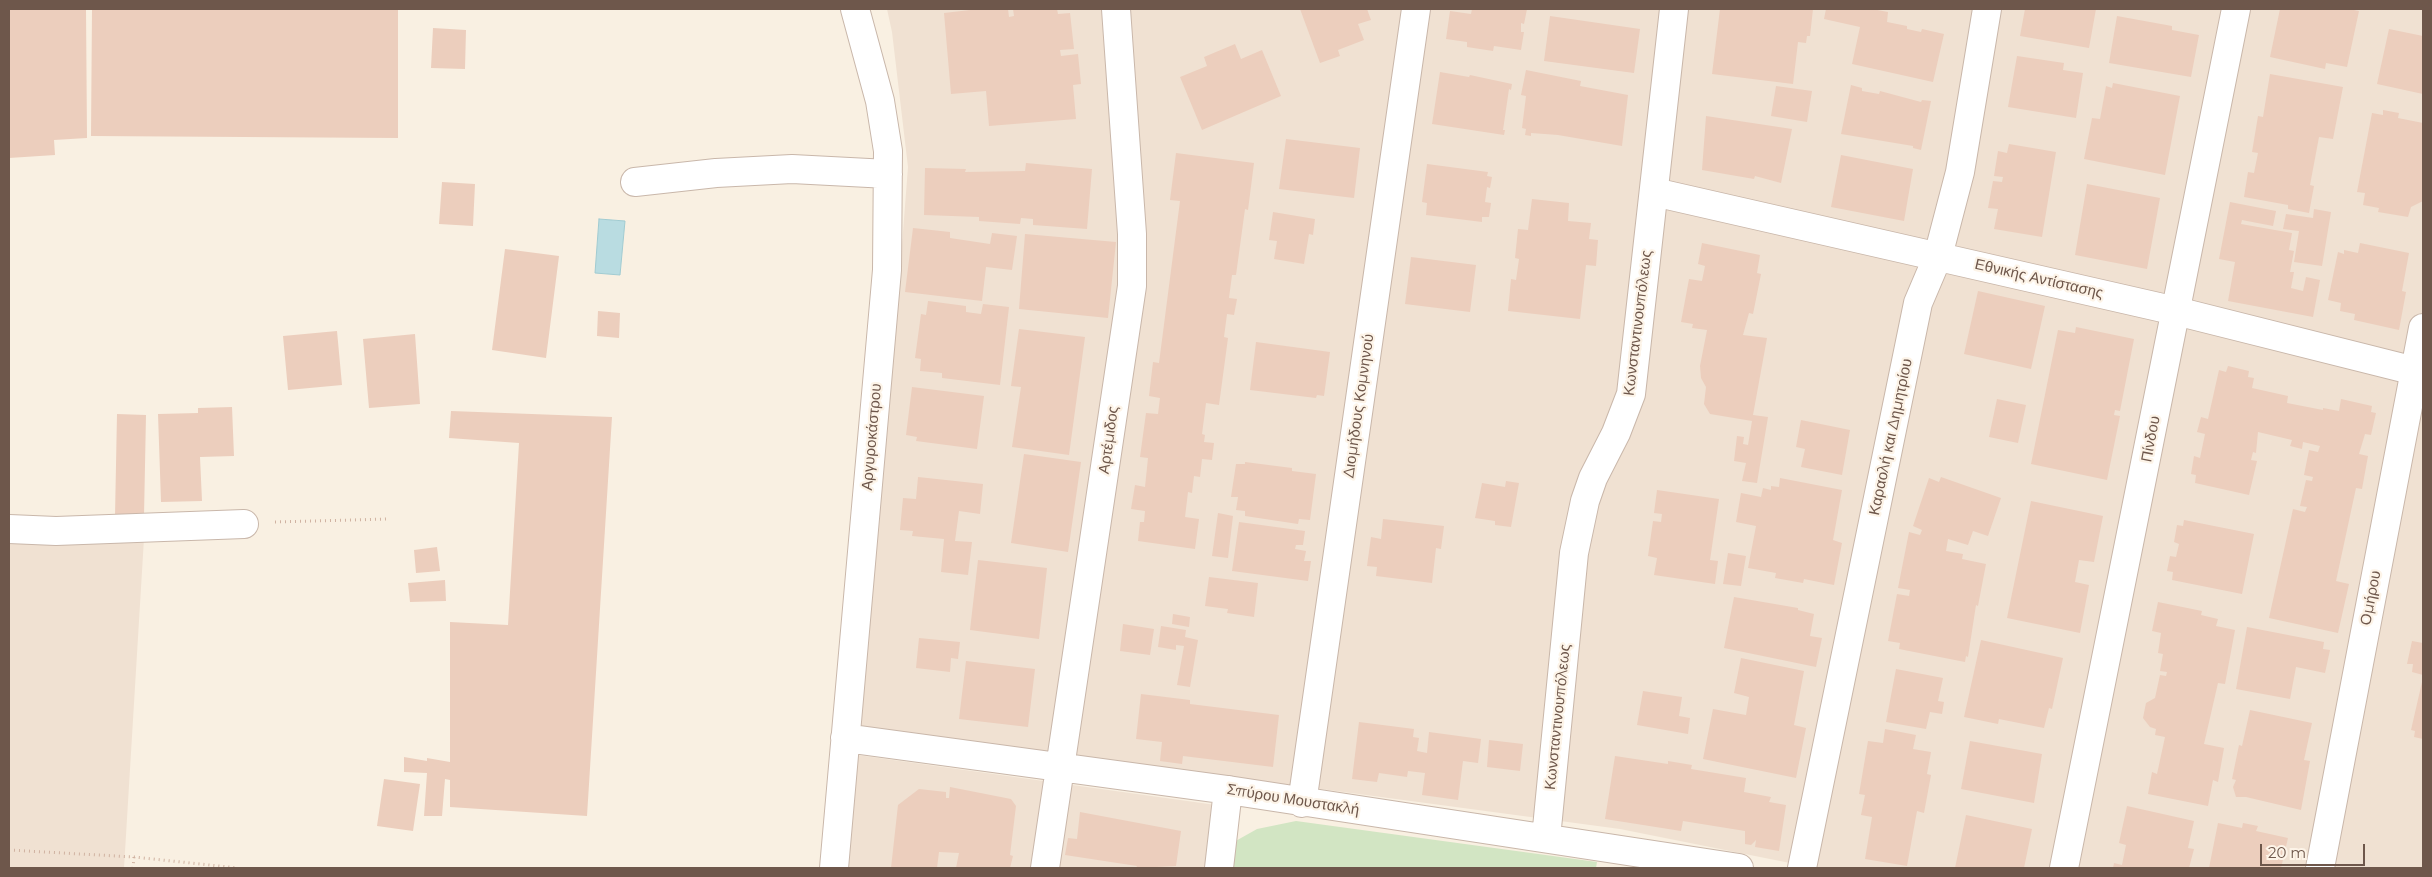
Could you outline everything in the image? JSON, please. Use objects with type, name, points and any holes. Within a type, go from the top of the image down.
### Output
[{"type":"street","name":"Αργυροκάστρου","points":[[834,868],[887,270],[888,150],[880,101],[855,9]]},
{"type":"street","name":"Αρτέμιδος","points":[[1045,868],[1132,286],[1132,234],[1116,9]]},
{"type":"street","name":"Διομήδους Κομνηνού","points":[[1302,802],[1416,9]]},
{"type":"street","name":"Κωνσταντινουπόλεως","points":[[1546,838],[1574,553],[1585,501],[1593,478],[1616,433],[1630,394],[1674,9]]},
{"type":"street","name":"Καραολή και Δημητρίου","points":[[1802,868],[1918,303],[1938,256],[1960,172],[1987,9]]},
{"type":"street","name":"Πίνδου","points":[[2064,868],[2236,9]]},
{"type":"street","points":[[635,182],[716,173],[792,169],[888,174]]},
{"type":"street","name":"Εθνικής Αντίστασης","points":[[1654,192],[2176,311],[2419,372]]},
{"type":"street","name":"Ομήρου","points":[[2320,868],[2419,372],[2423,328]]},
{"type":"street","points":[[9,529],[56,531],[244,524]]},
{"type":"street","name":"Σπύρου Μουστακλή","points":[[845,738],[1228,790],[1739,868]]},
{"type":"street","points":[[1219,868],[1228,790]]},
{"type":"path","points":[[244,524],[389,518]]},
{"type":"path","points":[[9,850],[134,857],[238,868]]},
{"type":"path","points":[[133,868],[134,857]]},
{"type":"shaded area","points":[[887,9],[2423,9],[2423,868],[1815,868],[1620,829],[858,727],[893,362],[908,167],[892,32]]},
{"type":"shaded area","points":[[9,520],[145,522],[124,868],[9,868]]},
{"type":"shaded area","points":[[857,755],[1216,805],[1204,868],[846,868]]},
{"type":"green space","points":[[1296,821],[1597,862],[1596,868],[1222,868],[1225,847],[1257,829]]},
{"type":"water","points":[[599,219],[625,221],[620,275],[595,273]]},
{"type":"building","points":[[9,9],[86,9],[87,138],[54,140],[55,155],[9,158]]},
{"type":"building","points":[[92,9],[398,9],[398,138],[91,136]]},
{"type":"building","points":[[979,9],[1008,9],[1009,17],[1014,16],[1013,9],[1057,9],[1058,14],[1070,13],[1074,49],[1060,50],[1061,56],[1078,54],[1081,84],[1073,85],[1076,119],[989,126],[986,91],[951,94],[944,13]]},
{"type":"building","points":[[1300,9],[1367,9],[1371,20],[1358,24],[1364,40],[1338,50],[1340,56],[1320,63]]},
{"type":"building","points":[[1472,9],[1527,9],[1524,24],[1521,23],[1521,32],[1524,32],[1521,50],[1494,46],[1493,51],[1467,47],[1467,42],[1446,39],[1450,11],[1471,14]]},
{"type":"building","points":[[1720,9],[1813,9],[1810,36],[1807,36],[1806,43],[1798,42],[1793,84],[1712,74]]},
{"type":"building","points":[[1826,9],[1872,9],[1888,12],[1887,22],[1907,26],[1907,29],[1921,32],[1922,29],[1944,34],[1933,82],[1852,64],[1860,27],[1824,19]]},
{"type":"building","points":[[2025,9],[2096,9],[2089,48],[2020,36]]},
{"type":"building","points":[[2280,9],[2349,9],[2359,11],[2347,67],[2326,63],[2325,69],[2270,57]]},
{"type":"building","points":[[1550,16],[1640,29],[1634,73],[1544,61]]},
{"type":"building","points":[[2117,16],[2172,26],[2172,30],[2199,35],[2191,77],[2109,63]]},
{"type":"building","points":[[433,28],[466,30],[465,69],[431,68]]},
{"type":"building","points":[[2389,29],[2423,36],[2423,94],[2377,84]]},
{"type":"building","points":[[1235,44],[1241,59],[1262,50],[1281,96],[1202,130],[1180,77],[1207,66],[1204,57]]},
{"type":"building","points":[[2017,56],[2064,63],[2063,70],[2083,73],[2076,118],[2008,107]]},
{"type":"building","points":[[1526,70],[1581,81],[1580,86],[1628,95],[1622,146],[1558,135],[1531,133],[1531,136],[1525,135],[1526,129],[1522,128],[1526,96],[1521,95]]},
{"type":"building","points":[[1440,72],[1469,77],[1470,75],[1512,84],[1511,90],[1509,89],[1503,130],[1505,130],[1504,135],[1432,124]]},
{"type":"building","points":[[2270,74],[2343,87],[2333,139],[2319,137],[2310,185],[2314,186],[2309,213],[2288,209],[2288,205],[2244,197],[2248,172],[2254,173],[2258,153],[2252,152],[2258,116],[2263,117]]},
{"type":"building","points":[[2113,83],[2180,96],[2165,175],[2084,159],[2092,118],[2100,119],[2106,86],[2112,88]]},
{"type":"building","points":[[1851,85],[1862,88],[1862,91],[1879,94],[1880,91],[1921,102],[1922,100],[1931,101],[1921,150],[1913,148],[1913,146],[1841,134]]},
{"type":"building","points":[[1776,86],[1812,91],[1807,122],[1771,116]]},
{"type":"building","points":[[2383,110],[2399,113],[2398,118],[2423,123],[2423,201],[2411,207],[2408,217],[2378,212],[2379,208],[2363,205],[2365,193],[2357,192],[2372,113],[2383,115]]},
{"type":"building","points":[[1706,116],[1792,129],[1781,183],[1755,176],[1754,179],[1702,170]]},
{"type":"building","points":[[1286,139],[1360,148],[1354,198],[1279,189]]},
{"type":"building","points":[[2009,144],[2056,152],[2042,237],[1994,229],[1998,209],[1988,208],[1993,181],[2002,182],[2003,177],[1994,176],[1998,151],[2007,153]]},
{"type":"building","points":[[1176,153],[1254,163],[1248,210],[1245,209],[1236,275],[1232,275],[1229,298],[1237,299],[1234,315],[1227,314],[1224,337],[1228,338],[1219,405],[1206,403],[1202,434],[1205,435],[1204,442],[1214,443],[1212,460],[1202,459],[1200,477],[1194,476],[1192,493],[1188,492],[1185,517],[1199,519],[1195,549],[1138,541],[1140,522],[1144,522],[1145,511],[1131,509],[1135,485],[1145,487],[1148,458],[1140,457],[1146,413],[1158,414],[1160,398],[1149,396],[1153,362],[1159,363],[1180,201],[1170,200]]},
{"type":"building","points":[[1841,155],[1913,169],[1904,221],[1831,207]]},
{"type":"building","points":[[1026,163],[1092,169],[1087,229],[1033,225],[1033,219],[1021,218],[1020,224],[979,221],[979,217],[924,215],[925,168],[966,169],[965,172],[1025,171]]},
{"type":"building","points":[[1427,164],[1488,172],[1487,176],[1492,177],[1490,188],[1487,187],[1485,202],[1491,203],[1489,217],[1482,217],[1482,222],[1426,215],[1427,203],[1422,202]]},
{"type":"building","points":[[442,182],[475,184],[473,226],[439,224]]},
{"type":"building","points":[[2087,184],[2160,198],[2147,269],[2075,255]]},
{"type":"building","points":[[1532,199],[1569,203],[1568,221],[1591,223],[1589,239],[1598,240],[1596,266],[1586,265],[1580,319],[1508,311],[1511,279],[1516,280],[1519,259],[1515,258],[1518,229],[1528,230]]},
{"type":"building","points":[[2230,202],[2276,211],[2273,226],[2242,220],[2241,224],[2292,233],[2289,250],[2294,251],[2290,272],[2294,272],[2291,288],[2303,291],[2306,277],[2320,280],[2313,317],[2228,301],[2235,262],[2219,259]]},
{"type":"building","points":[[2314,209],[2331,212],[2322,266],[2294,262],[2299,231],[2283,229],[2286,214],[2313,218]]},
{"type":"building","points":[[1273,212],[1315,219],[1313,235],[1309,234],[1304,264],[1274,259],[1277,241],[1269,240]]},
{"type":"building","points":[[913,228],[950,232],[950,238],[990,244],[992,233],[1017,236],[1012,270],[986,267],[982,301],[905,292]]},
{"type":"building","points":[[1025,234],[1116,242],[1108,318],[1019,309]]},
{"type":"building","points":[[1702,243],[1760,255],[1757,273],[1761,274],[1753,314],[1749,313],[1743,335],[1767,338],[1753,415],[1768,417],[1757,483],[1742,481],[1746,463],[1734,461],[1737,436],[1744,437],[1743,444],[1748,445],[1752,421],[1710,414],[1704,404],[1706,387],[1701,378],[1700,366],[1707,330],[1692,328],[1693,324],[1681,322],[1689,279],[1702,281],[1705,266],[1698,264]]},
{"type":"building","points":[[2360,243],[2409,253],[2402,291],[2406,292],[2399,330],[2354,320],[2355,314],[2340,311],[2341,303],[2328,300],[2338,252],[2344,254],[2344,250],[2358,253]]},
{"type":"building","points":[[505,249],[559,256],[546,358],[492,350]]},
{"type":"building","points":[[1411,257],[1476,265],[1470,312],[1405,304]]},
{"type":"building","points":[[1978,291],[2045,306],[2031,369],[1964,354]]},
{"type":"building","points":[[928,301],[966,306],[966,312],[981,314],[983,304],[1009,307],[1000,385],[942,378],[942,373],[920,371],[921,359],[915,358],[921,314],[926,315]]},
{"type":"building","points":[[598,311],[620,313],[619,338],[597,336]]},
{"type":"building","points":[[2076,327],[2134,339],[2120,411],[2115,410],[2114,415],[2120,416],[2107,480],[2031,464],[2058,330],[2075,333]]},
{"type":"building","points":[[1019,329],[1085,337],[1069,455],[1012,447],[1021,387],[1011,386]]},
{"type":"building","points":[[337,331],[342,385],[288,390],[283,336]]},
{"type":"building","points":[[415,334],[420,404],[369,408],[363,339]]},
{"type":"building","points":[[1256,342],[1330,352],[1324,396],[1317,395],[1316,398],[1250,390]]},
{"type":"building","points":[[2228,366],[2249,371],[2248,377],[2254,378],[2252,388],[2288,396],[2287,403],[2339,411],[2341,399],[2372,406],[2371,412],[2376,413],[2371,435],[2365,434],[2359,454],[2368,456],[2362,489],[2356,488],[2336,581],[2349,584],[2338,633],[2269,618],[2293,509],[2305,512],[2307,507],[2300,506],[2306,480],[2312,481],[2313,477],[2304,475],[2309,450],[2318,452],[2320,446],[2303,442],[2302,449],[2290,446],[2292,440],[2258,432],[2256,453],[2253,452],[2251,460],[2257,461],[2249,495],[2195,483],[2196,475],[2191,474],[2194,456],[2200,458],[2205,434],[2197,432],[2201,417],[2208,419],[2219,370],[2226,372]]},
{"type":"building","points":[[912,387],[984,396],[977,449],[916,441],[917,437],[906,435]]},
{"type":"building","points":[[1997,399],[2026,405],[2018,443],[1989,437]]},
{"type":"building","points":[[232,407],[234,456],[200,457],[202,501],[161,502],[158,414],[198,413],[198,408]]},
{"type":"building","points":[[451,411],[612,417],[587,816],[450,807],[450,780],[445,779],[442,816],[424,816],[427,773],[404,772],[404,757],[450,762],[450,622],[508,625],[519,443],[449,438]]},
{"type":"building","points":[[117,414],[146,415],[144,516],[115,516]]},
{"type":"building","points":[[1801,420],[1850,430],[1842,475],[1801,467],[1805,449],[1796,447]]},
{"type":"building","points":[[1024,454],[1081,462],[1068,552],[1011,543]]},
{"type":"building","points":[[1245,462],[1292,468],[1292,471],[1316,474],[1310,520],[1299,519],[1298,524],[1245,516],[1245,511],[1236,510],[1238,497],[1231,497],[1236,464],[1245,464]]},
{"type":"building","points":[[918,477],[983,484],[980,514],[959,511],[955,541],[972,542],[968,575],[941,572],[944,539],[912,536],[913,531],[900,530],[903,498],[916,499]]},
{"type":"building","points":[[1941,477],[2001,498],[1988,536],[1973,531],[1968,545],[1948,539],[1946,551],[1963,554],[1962,559],[1986,564],[1978,606],[1976,605],[1968,657],[1966,656],[1965,662],[1899,649],[1900,643],[1888,641],[1897,594],[1909,596],[1910,590],[1898,588],[1909,532],[1920,535],[1922,530],[1913,526],[1929,478],[1939,482]]},
{"type":"building","points":[[1780,478],[1842,490],[1833,540],[1842,543],[1834,585],[1804,579],[1803,583],[1775,578],[1776,573],[1748,568],[1756,526],[1736,522],[1741,493],[1761,497],[1763,488],[1771,490],[1771,486],[1779,487]]},
{"type":"building","points":[[1506,481],[1519,483],[1511,527],[1495,525],[1495,521],[1475,518],[1482,483],[1505,487]]},
{"type":"building","points":[[1657,490],[1719,499],[1710,560],[1718,561],[1715,584],[1654,575],[1657,558],[1648,556],[1653,521],[1661,522],[1662,514],[1654,513]]},
{"type":"building","points":[[2031,501],[2103,516],[2094,562],[2079,560],[2075,582],[2089,585],[2080,633],[2007,618]]},
{"type":"building","points":[[1218,513],[1233,516],[1228,558],[1212,556]]},
{"type":"building","points":[[1383,519],[1444,526],[1441,549],[1436,548],[1432,583],[1376,576],[1377,567],[1367,566],[1371,537],[1381,539]]},
{"type":"building","points":[[2184,520],[2254,534],[2242,594],[2172,580],[2173,572],[2167,571],[2170,556],[2176,557],[2179,544],[2174,542],[2177,525],[2183,526]]},
{"type":"building","points":[[1239,522],[1305,531],[1303,545],[1296,545],[1295,549],[1306,551],[1304,561],[1311,561],[1308,581],[1232,571]]},
{"type":"building","points":[[437,547],[440,571],[416,573],[414,550]]},
{"type":"building","points":[[1728,553],[1746,556],[1741,586],[1723,584]]},
{"type":"building","points":[[978,560],[1047,568],[1039,639],[970,630]]},
{"type":"building","points":[[1209,577],[1258,583],[1254,617],[1227,613],[1228,609],[1205,606]]},
{"type":"building","points":[[445,580],[446,601],[410,602],[408,583]]},
{"type":"building","points":[[1734,597],[1798,608],[1798,610],[1814,614],[1810,636],[1822,638],[1816,667],[1724,648]]},
{"type":"building","points":[[2158,602],[2202,611],[2201,615],[2218,619],[2216,626],[2235,630],[2225,684],[2218,683],[2204,744],[2224,748],[2218,782],[2213,780],[2208,806],[2148,794],[2152,772],[2157,774],[2165,737],[2155,735],[2156,729],[2150,727],[2143,718],[2146,703],[2155,698],[2160,675],[2166,676],[2167,672],[2160,671],[2163,654],[2158,653],[2161,633],[2152,631]]},
{"type":"building","points":[[1173,614],[1190,617],[1189,627],[1172,624]]},
{"type":"building","points":[[1123,624],[1154,629],[1150,655],[1120,651]]},
{"type":"building","points":[[1161,626],[1186,630],[1185,637],[1198,640],[1190,687],[1177,685],[1184,646],[1176,645],[1176,650],[1158,647]]},
{"type":"building","points":[[2247,627],[2324,642],[2323,649],[2330,650],[2325,673],[2296,667],[2290,699],[2236,689]]},
{"type":"building","points":[[919,638],[960,642],[958,659],[951,658],[950,672],[916,668]]},
{"type":"building","points":[[1981,640],[2063,658],[2052,709],[2049,708],[2044,728],[1999,719],[1998,724],[1964,717]]},
{"type":"building","points":[[2412,641],[2423,643],[2423,675],[2412,672],[2413,664],[2407,664]]},
{"type":"building","points":[[1741,658],[1804,671],[1794,725],[1806,728],[1796,778],[1703,759],[1713,709],[1746,715],[1749,697],[1734,693]]},
{"type":"building","points":[[966,661],[1035,669],[1028,727],[959,719]]},
{"type":"building","points":[[1896,669],[1943,678],[1938,701],[1944,702],[1942,714],[1930,712],[1926,729],[1886,722]]},
{"type":"building","points":[[2422,682],[2423,739],[2414,737],[2415,731],[2411,730]]},
{"type":"building","points":[[1643,691],[1682,697],[1679,716],[1690,718],[1688,734],[1637,725]]},
{"type":"building","points":[[1141,694],[1190,700],[1190,704],[1279,715],[1273,767],[1183,756],[1182,764],[1160,761],[1162,742],[1136,739]]},
{"type":"building","points":[[2250,710],[2312,723],[2304,760],[2310,761],[2301,810],[2246,797],[2236,797],[2233,787],[2236,780],[2232,779],[2239,745],[2242,746]]},
{"type":"building","points":[[1359,722],[1414,729],[1413,737],[1419,738],[1417,751],[1427,753],[1429,732],[1481,739],[1478,763],[1463,761],[1458,800],[1422,795],[1425,773],[1408,771],[1407,777],[1379,773],[1377,782],[1352,779]]},
{"type":"building","points":[[1885,729],[1916,735],[1913,749],[1931,752],[1927,774],[1931,775],[1924,813],[1917,811],[1907,866],[1865,859],[1872,817],[1861,815],[1865,795],[1859,794],[1868,741],[1883,743]]},
{"type":"building","points":[[1489,740],[1523,744],[1520,771],[1487,767]]},
{"type":"building","points":[[1970,741],[2042,754],[2034,803],[1961,789]]},
{"type":"building","points":[[1615,756],[1668,764],[1668,761],[1692,765],[1691,769],[1746,778],[1744,792],[1771,797],[1769,802],[1786,805],[1779,851],[1755,847],[1756,840],[1751,845],[1745,844],[1745,831],[1683,821],[1681,831],[1605,819]]},
{"type":"building","points":[[384,779],[420,784],[413,831],[377,826]]},
{"type":"building","points":[[950,787],[1011,799],[1016,806],[1010,855],[1013,856],[1010,868],[956,868],[959,853],[939,852],[937,868],[891,868],[898,805],[919,789],[946,792],[946,798],[949,798]]},
{"type":"building","points":[[2127,806],[2194,821],[2188,848],[2194,849],[2189,868],[2113,868],[2114,863],[2122,865],[2126,845],[2119,843]]},
{"type":"building","points":[[1080,812],[1181,831],[1176,866],[1136,868],[1137,866],[1065,855],[1068,838],[1077,839]]},
{"type":"building","points":[[1966,815],[2032,829],[2024,868],[1955,868]]},
{"type":"building","points":[[2218,823],[2242,828],[2243,823],[2258,826],[2256,831],[2288,838],[2281,868],[2209,868]]}]
